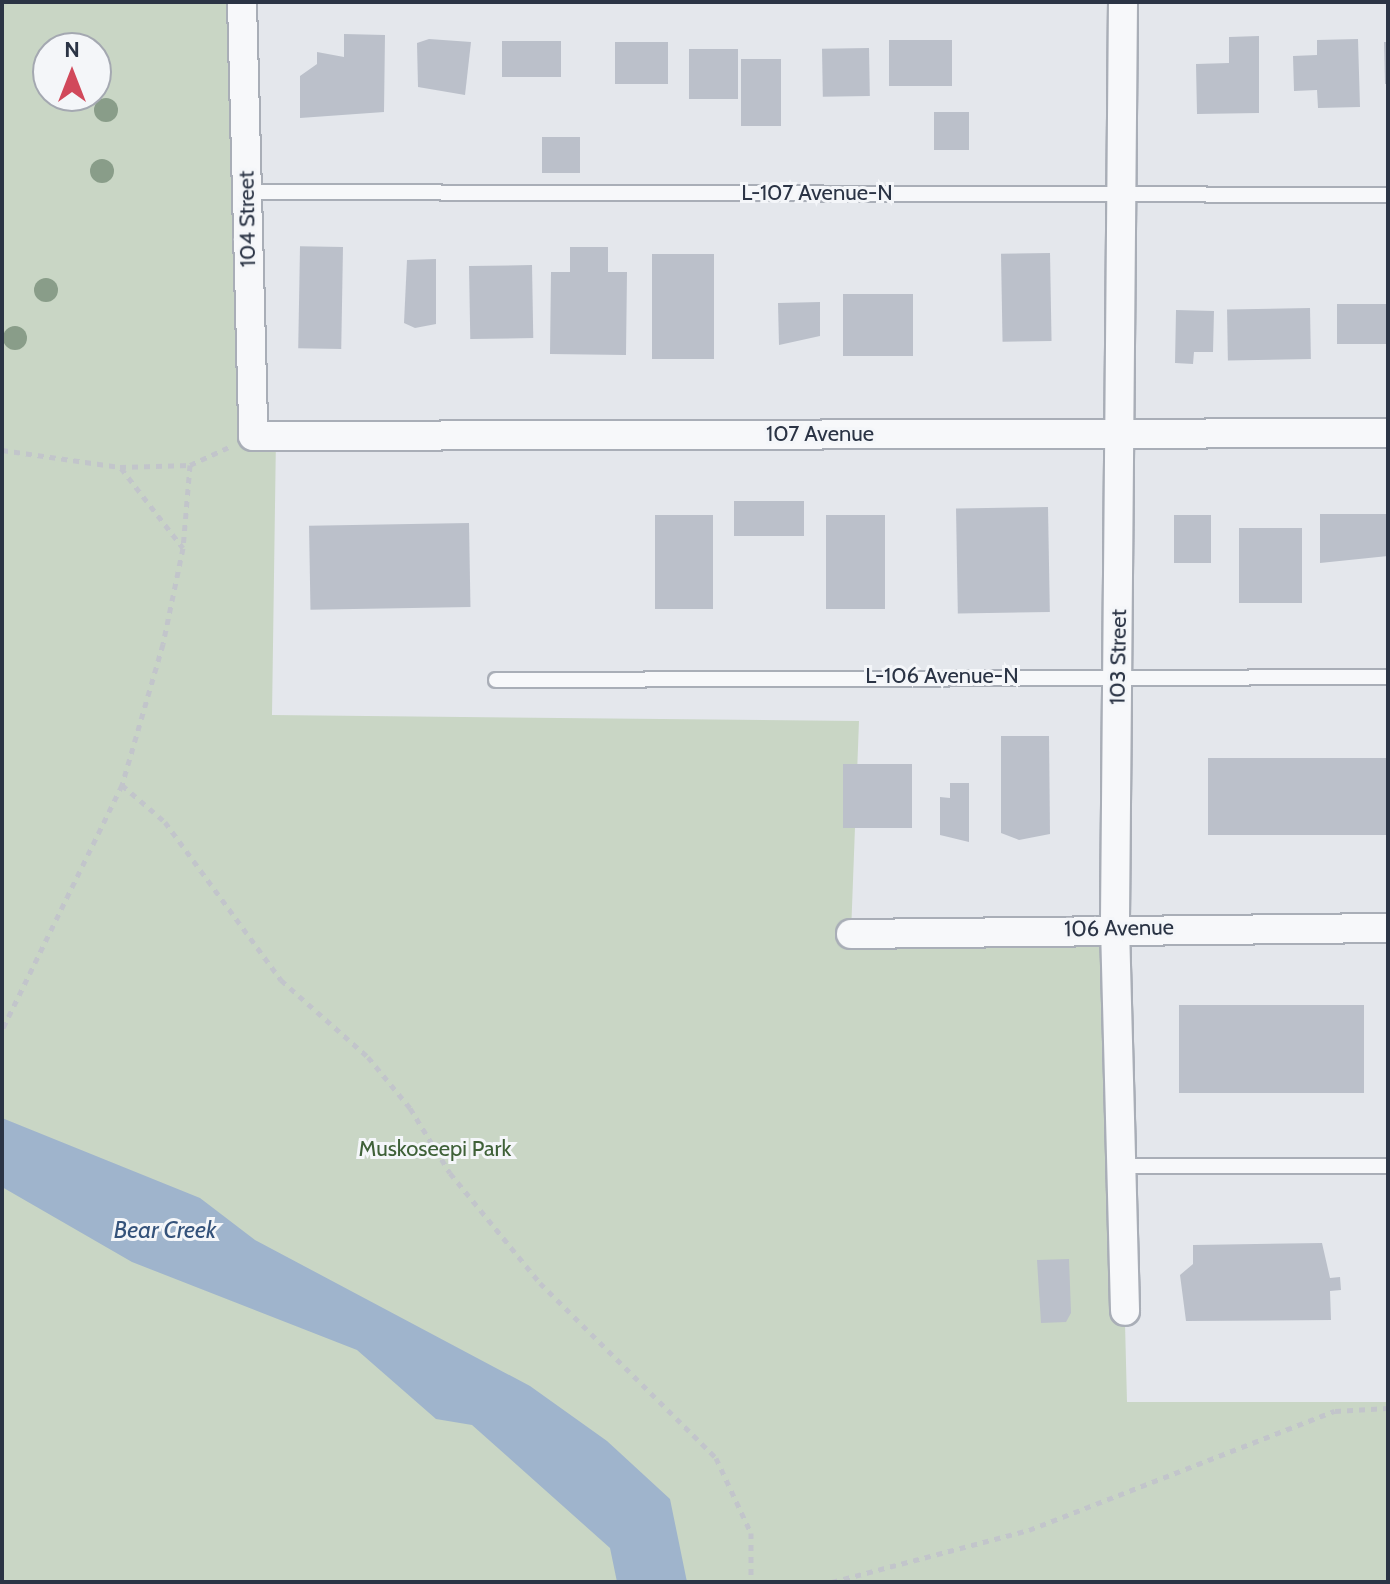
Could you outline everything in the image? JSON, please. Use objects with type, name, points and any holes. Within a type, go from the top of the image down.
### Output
[{"type":"street","name":"104 Street","points":[[242,2],[253,436]]},
{"type":"street","name":"103 Street","points":[[1123,2],[1115,927],[1125,1311]]},
{"type":"street","name":"107 Avenue","points":[[253,436],[1388,433]]},
{"type":"street","name":"106 Avenue","points":[[851,934],[1115,927],[1388,928]]},
{"type":"lane","name":"L-107 Avenue-N","points":[[246,192],[1388,195]]},
{"type":"lane","name":"L-106 Avenue-N","points":[[496,680],[1118,675],[1388,677]]},
{"type":"lane","points":[[1121,1166],[1388,1166]]},
{"type":"path","points":[[2,450],[120,467],[190,465],[253,436]]},
{"type":"path","points":[[2,1030],[122,785],[183,548],[190,465]]},
{"type":"path","points":[[120,467],[183,548]]},
{"type":"path","points":[[122,785],[165,822],[281,980],[368,1057],[410,1108],[450,1173],[540,1283],[716,1458],[751,1533],[751,1582]]},
{"type":"path","points":[[832,1582],[1029,1530],[1335,1411],[1388,1408]]},
{"type":"green space","name":"Muskoseepi Park","points":[[2,2],[247,2],[253,436],[276,436],[272,715],[859,721],[851,934],[1115,927],[1127,1402],[1388,1402],[1388,1582],[2,1582]]},
{"type":"water","name":"Bear Creek","points":[[2,1118],[200,1198],[255,1240],[530,1386],[607,1441],[670,1499],[687,1582],[617,1582],[610,1548],[472,1425],[436,1419],[357,1350],[132,1262],[2,1187]]},
{"type":"building","points":[[344,34],[385,35],[384,112],[300,118],[300,76],[317,64],[317,52],[344,57]]},
{"type":"building","points":[[1259,36],[1259,113],[1197,114],[1196,64],[1229,63],[1229,37]]},
{"type":"building","points":[[429,39],[471,42],[465,95],[418,87],[417,43]]},
{"type":"building","points":[[1358,39],[1360,107],[1318,108],[1317,90],[1294,91],[1293,56],[1317,55],[1317,40]]},
{"type":"building","points":[[889,40],[952,40],[952,86],[889,86]]},
{"type":"building","points":[[502,41],[561,41],[561,77],[502,77]]},
{"type":"building","points":[[615,42],[668,42],[668,84],[615,84]]},
{"type":"building","points":[[1384,42],[1388,42],[1388,84],[1385,84]]},
{"type":"building","points":[[869,48],[870,96],[823,97],[822,49]]},
{"type":"building","points":[[689,49],[738,49],[738,99],[689,99]]},
{"type":"building","points":[[741,59],[781,59],[781,126],[741,126]]},
{"type":"building","points":[[934,112],[969,112],[969,150],[934,150]]},
{"type":"building","points":[[542,137],[580,137],[580,173],[542,173]]},
{"type":"building","points":[[300,246],[343,247],[341,349],[298,348]]},
{"type":"building","points":[[570,247],[608,247],[608,272],[627,272],[626,355],[550,354],[551,272],[570,272]]},
{"type":"building","points":[[1050,253],[1052,341],[1003,342],[1001,254]]},
{"type":"building","points":[[652,254],[714,254],[714,359],[652,359]]},
{"type":"building","points":[[436,259],[436,324],[415,328],[404,323],[407,260]]},
{"type":"building","points":[[532,265],[533,338],[470,339],[469,266]]},
{"type":"building","points":[[843,294],[913,294],[913,356],[843,356]]},
{"type":"building","points":[[820,302],[820,336],[779,345],[778,303]]},
{"type":"building","points":[[1337,304],[1388,304],[1388,344],[1337,344]]},
{"type":"building","points":[[1310,308],[1311,359],[1228,360],[1227,309]]},
{"type":"building","points":[[1176,310],[1214,311],[1213,352],[1194,352],[1193,364],[1175,363]]},
{"type":"building","points":[[734,501],[804,501],[804,536],[734,536]]},
{"type":"building","points":[[1048,507],[1050,612],[958,614],[956,509]]},
{"type":"building","points":[[1320,514],[1388,514],[1388,556],[1320,563]]},
{"type":"building","points":[[655,515],[713,515],[713,609],[655,609]]},
{"type":"building","points":[[826,515],[885,515],[885,609],[826,609]]},
{"type":"building","points":[[1174,515],[1211,515],[1211,563],[1174,563]]},
{"type":"building","points":[[469,523],[470,607],[310,610],[309,526]]},
{"type":"building","points":[[1239,528],[1302,528],[1302,603],[1239,603]]},
{"type":"building","points":[[1001,736],[1049,736],[1050,834],[1019,840],[1001,833]]},
{"type":"building","points":[[1208,758],[1388,758],[1388,835],[1208,835]]},
{"type":"building","points":[[843,764],[912,764],[912,828],[843,828]]},
{"type":"building","points":[[950,783],[969,783],[969,842],[940,835],[940,797],[950,798]]},
{"type":"building","points":[[1179,1005],[1364,1005],[1364,1093],[1179,1093]]},
{"type":"building","points":[[1322,1243],[1330,1278],[1340,1277],[1341,1290],[1330,1291],[1331,1320],[1186,1321],[1180,1275],[1193,1264],[1193,1245]]},
{"type":"building","points":[[1069,1259],[1071,1313],[1066,1322],[1041,1323],[1037,1260]]}]
